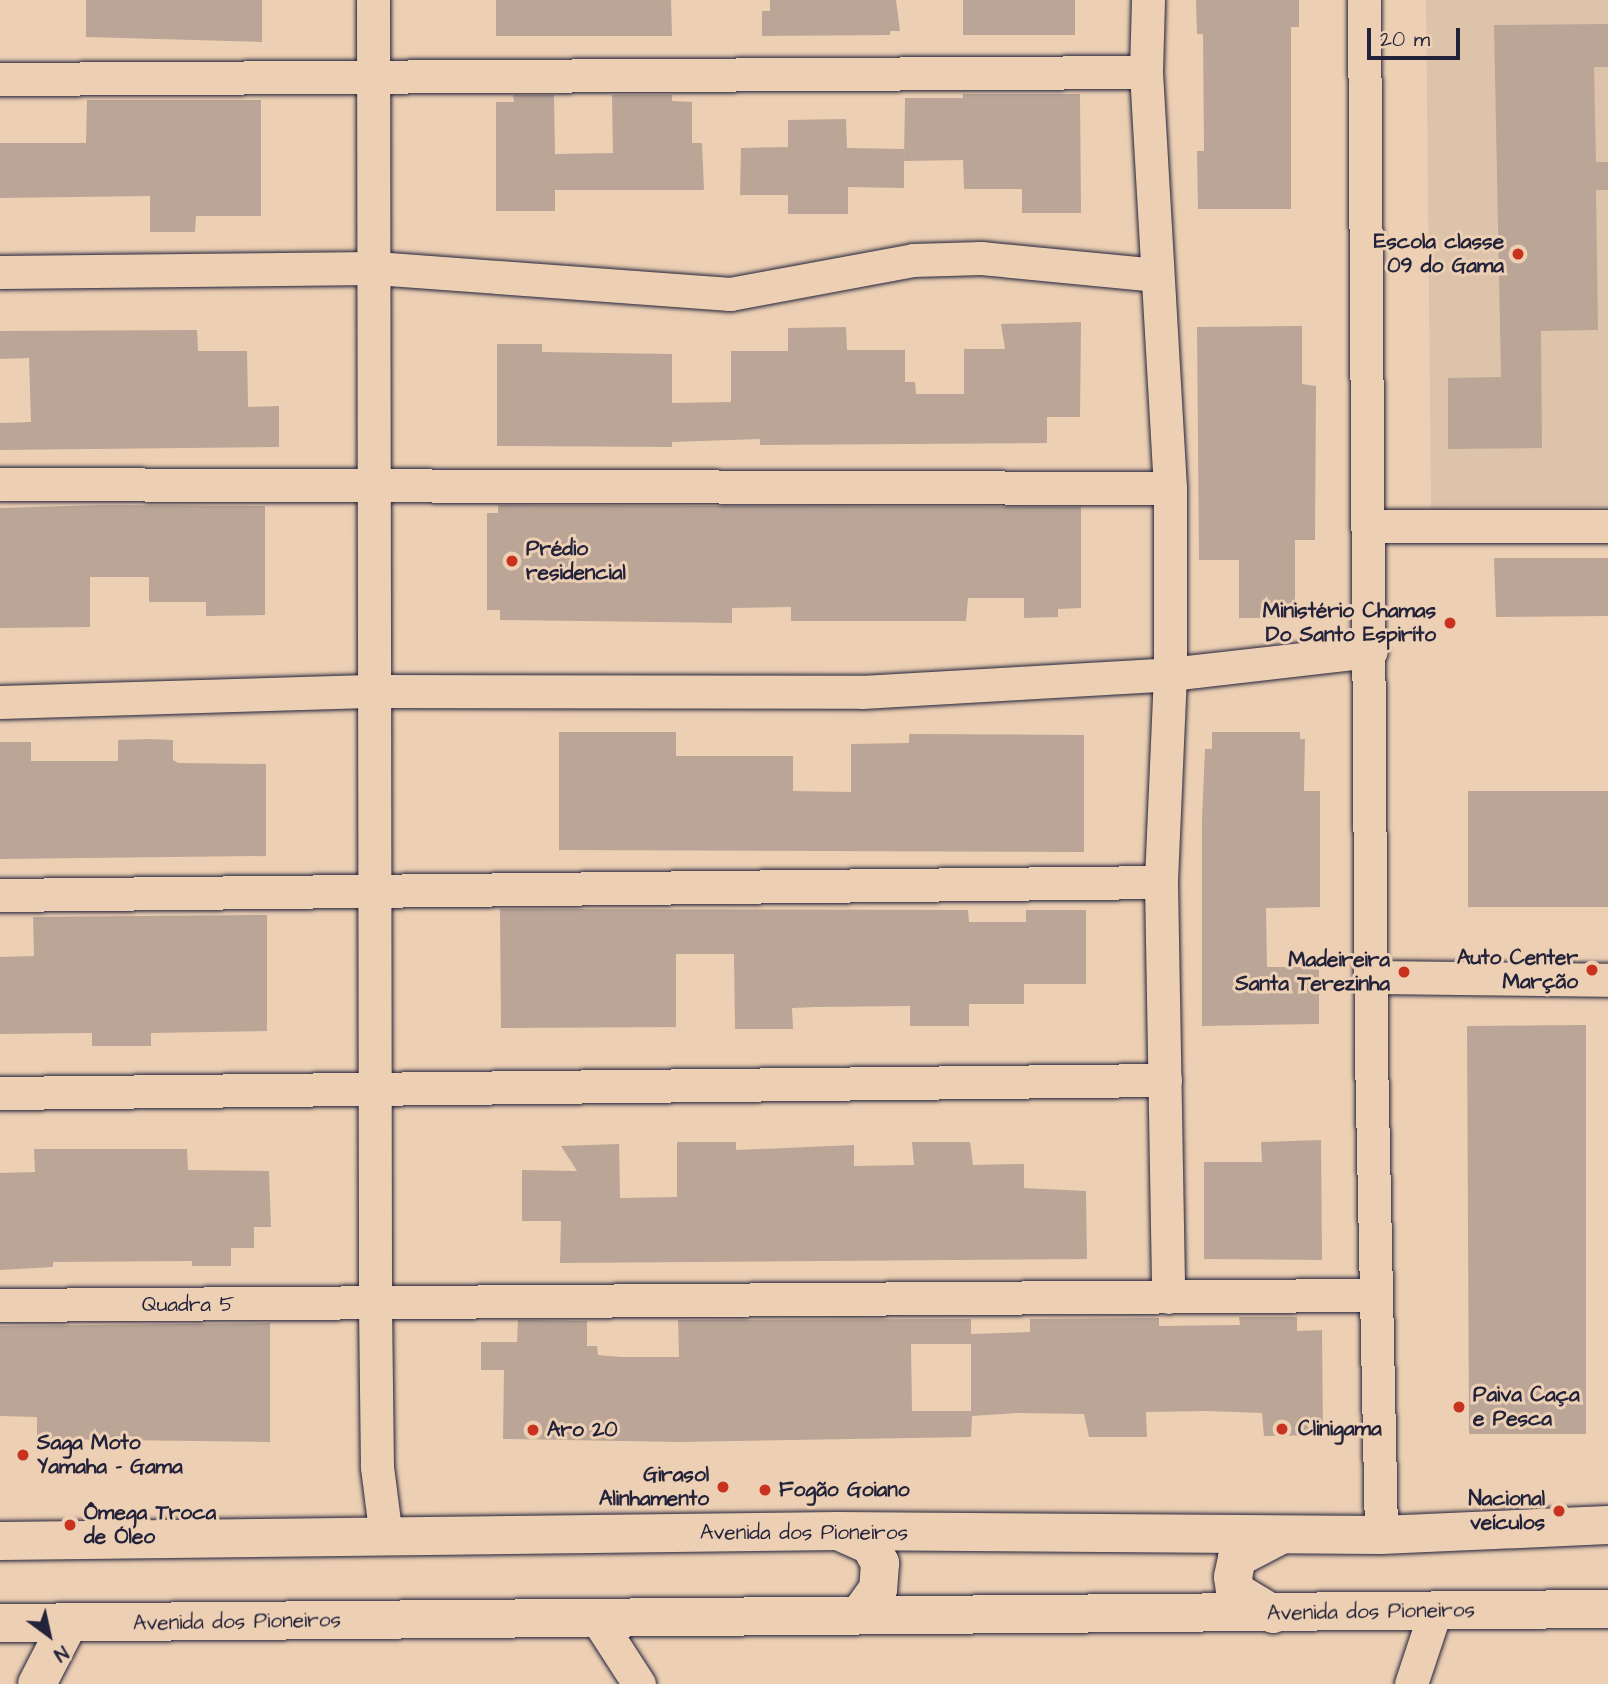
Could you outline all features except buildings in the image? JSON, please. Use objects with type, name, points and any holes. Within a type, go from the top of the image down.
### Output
[{"type":"main road","name":"Avenida dos Pioneiros","points":[[0,1541],[838,1531],[1381,1535],[1608,1525]]},
{"type":"main road","points":[[838,1531],[870,1545],[880,1563],[878,1589],[859,1615]]},
{"type":"main road","points":[[1273,1614],[1235,1591],[1233,1577],[1237,1558],[1279,1536]]},
{"type":"main road","name":"Avenida dos Pioneiros","points":[[0,1623],[1608,1609]]},
{"type":"main road","points":[[37,1684],[68,1624]]},
{"type":"street","points":[[373,0],[377,894],[375,1305],[377,1467],[386,1538]]},
{"type":"street","points":[[1148,0],[1146,72],[1170,488],[1170,674],[1161,882],[1168,1297]]},
{"type":"street","points":[[1364,0],[1375,1295],[1381,1535]]},
{"type":"street","points":[[0,79],[1146,72]]},
{"type":"street","points":[[0,272],[375,268],[730,293],[914,260],[981,258],[1157,275]]},
{"type":"street","points":[[0,484],[1170,488]]},
{"type":"street","points":[[1370,526],[1608,526]]},
{"type":"street","points":[[0,702],[376,691],[862,692],[1170,674],[1370,651]]},
{"type":"street","points":[[0,895],[377,894],[1161,882]]},
{"type":"street","points":[[1372,977],[1608,980]]},
{"type":"street","points":[[0,1093],[1165,1080]]},
{"type":"street","name":"Quadra 5","points":[[0,1305],[375,1305],[1375,1295]]},
{"type":"street","points":[[1411,1684],[1436,1612]]},
{"type":"street","points":[[595,1616],[639,1684]]},
{"type":"shaded area","name":"Escola classe 09 do Gama","points":[[1426,0],[1608,0],[1608,507],[1431,508]]},
{"type":"place","name":"Escola classe 09 do Gama","points":[[1518,254]]},
{"type":"place","name":"Prédio residencial","points":[[512,561]]},
{"type":"place","name":"Ministério Chamas Do Santo Espiríto","points":[[1450,623]]},
{"type":"place","name":"Auto Center Marção","points":[[1592,970]]},
{"type":"place","name":"Madeireira Santa Terezinha","points":[[1404,972]]},
{"type":"place","name":"Paiva Caça e Pesca","points":[[1459,1407]]},
{"type":"place","name":"Clinigama","points":[[1282,1429]]},
{"type":"place","name":"Aro 20","points":[[533,1430]]},
{"type":"place","name":"Saga Moto Yamaha - Gama","points":[[23,1455]]},
{"type":"place","name":"Girasol Alinhamento","points":[[723,1487]]},
{"type":"place","name":"Fogão Goiano","points":[[765,1490]]},
{"type":"place","name":"Nacional veículos","points":[[1559,1511]]},
{"type":"place","name":"Ômega Troca de Óleo","points":[[70,1525]]}]
